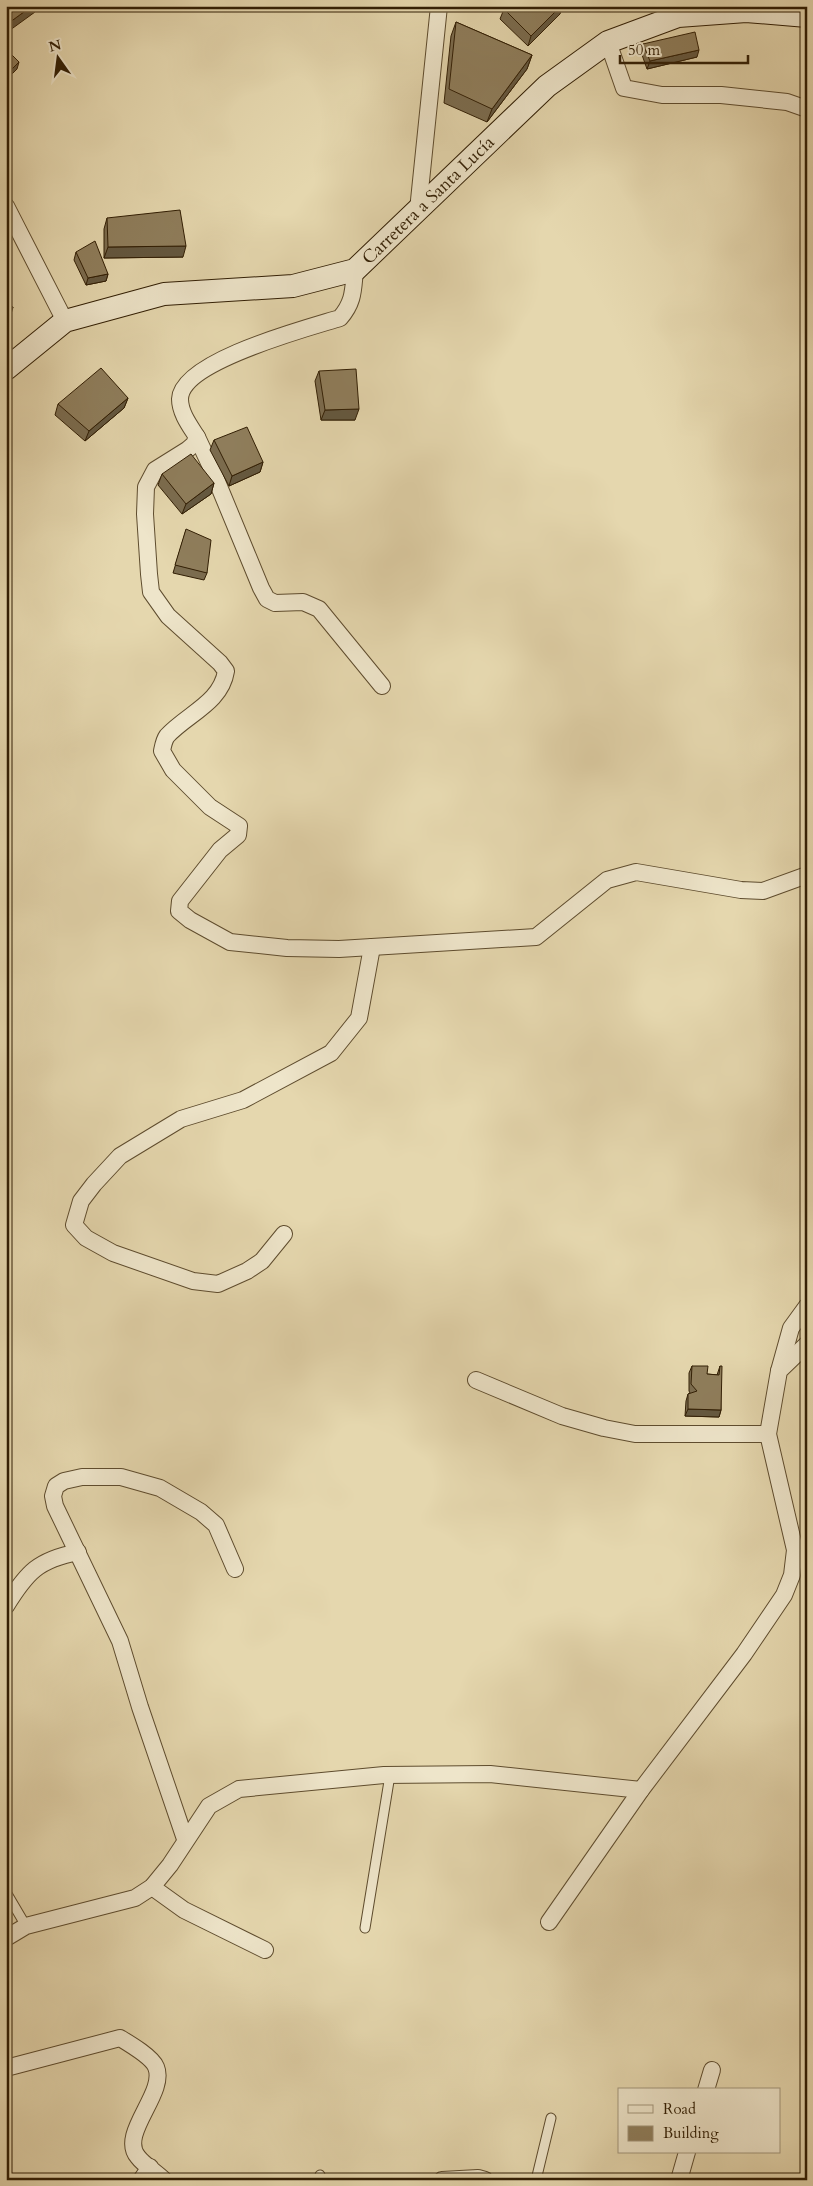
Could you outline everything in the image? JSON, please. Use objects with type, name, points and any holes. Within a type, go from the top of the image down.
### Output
[{"type":"main road","name":"Carretera a Santa Lucía","points":[[6,370],[65,321],[164,294],[293,286],[355,270],[547,86],[608,42],[678,16],[746,11],[807,16]]},
{"type":"street","points":[[418,210],[439,6]]},
{"type":"street","points":[[608,42],[624,88],[662,95],[721,95],[787,102],[807,109]]},
{"type":"street","points":[[6,206],[65,321]]},
{"type":"street","points":[[355,270],[352,297],[348,308],[340,318],[243,350],[199,371],[186,384],[180,397],[182,410],[212,467],[261,588],[267,598],[275,603],[303,602],[319,610],[382,686]]},
{"type":"street","points":[[197,438],[194,444],[187,450],[155,470],[146,487],[145,514],[152,592],[168,616],[220,663],[226,672],[224,684],[212,699],[166,737],[162,751],[173,770],[210,807],[239,826],[238,835],[220,850],[180,900],[179,911],[190,920],[230,942],[287,948],[339,949],[536,937],[607,880],[636,872],[741,890],[762,891],[807,874]]},
{"type":"street","points":[[284,1234],[262,1261],[247,1271],[218,1284],[193,1281],[113,1253],[86,1238],[74,1224],[81,1201],[120,1156],[181,1119],[243,1100],[331,1053],[359,1018],[372,947]]},
{"type":"street","points":[[549,1922],[641,1790],[744,1654],[784,1595],[792,1575],[795,1550],[768,1434],[779,1371],[791,1328],[807,1306]]},
{"type":"street","points":[[779,1371],[807,1344]]},
{"type":"street","points":[[476,1380],[562,1416],[604,1428],[635,1434],[768,1434]]},
{"type":"street","points":[[185,1839],[140,1707],[120,1641],[55,1506],[53,1496],[56,1486],[64,1481],[82,1477],[122,1477],[160,1488],[201,1512],[216,1526],[235,1569]]},
{"type":"street","points":[[6,1606],[27,1574],[53,1557],[78,1552]]},
{"type":"street","points":[[6,1938],[26,1926],[135,1898],[152,1887],[170,1865],[185,1839],[209,1806],[240,1789],[390,1775],[490,1774],[641,1790]]},
{"type":"street","points":[[152,1887],[184,1910],[266,1950]]},
{"type":"street","points":[[6,2068],[120,2038],[140,2051],[156,2067],[158,2083],[137,2129],[133,2147],[146,2173],[164,2180]]},
{"type":"street","points":[[707,2088],[712,2070]]},
{"type":"street","points":[[679,2180],[686,2154]]},
{"type":"street","points":[[442,2180],[478,2178],[486,2180]]},
{"type":"lane","points":[[365,1928],[390,1775]]},
{"type":"lane","points":[[6,1892],[26,1926]]},
{"type":"lane","points":[[536,2180],[551,2118]]},
{"type":"building","points":[[6,6],[32,6],[6,25]]},
{"type":"building","points":[[506,6],[561,6],[531,36],[504,9]]},
{"type":"building","points":[[456,22],[532,55],[492,109],[449,89]]},
{"type":"building","points":[[695,32],[699,50],[650,61],[643,44]]},
{"type":"building","points":[[6,49],[19,62],[6,75]]},
{"type":"building","points":[[180,210],[186,246],[108,247],[107,218]]},
{"type":"building","points":[[95,241],[108,274],[88,278],[76,252]]},
{"type":"building","points":[[6,303],[13,307],[6,317]]},
{"type":"building","points":[[101,368],[128,398],[89,431],[58,404]]},
{"type":"building","points":[[356,369],[359,409],[325,410],[319,371]]},
{"type":"building","points":[[247,427],[263,462],[232,476],[214,440]]},
{"type":"building","points":[[191,454],[214,483],[186,504],[162,474]]},
{"type":"building","points":[[186,529],[211,540],[207,573],[175,565]]},
{"type":"building","points":[[692,1366],[708,1366],[707,1374],[719,1375],[720,1366],[722,1366],[721,1410],[688,1409],[688,1394],[697,1391],[691,1384]]}]
